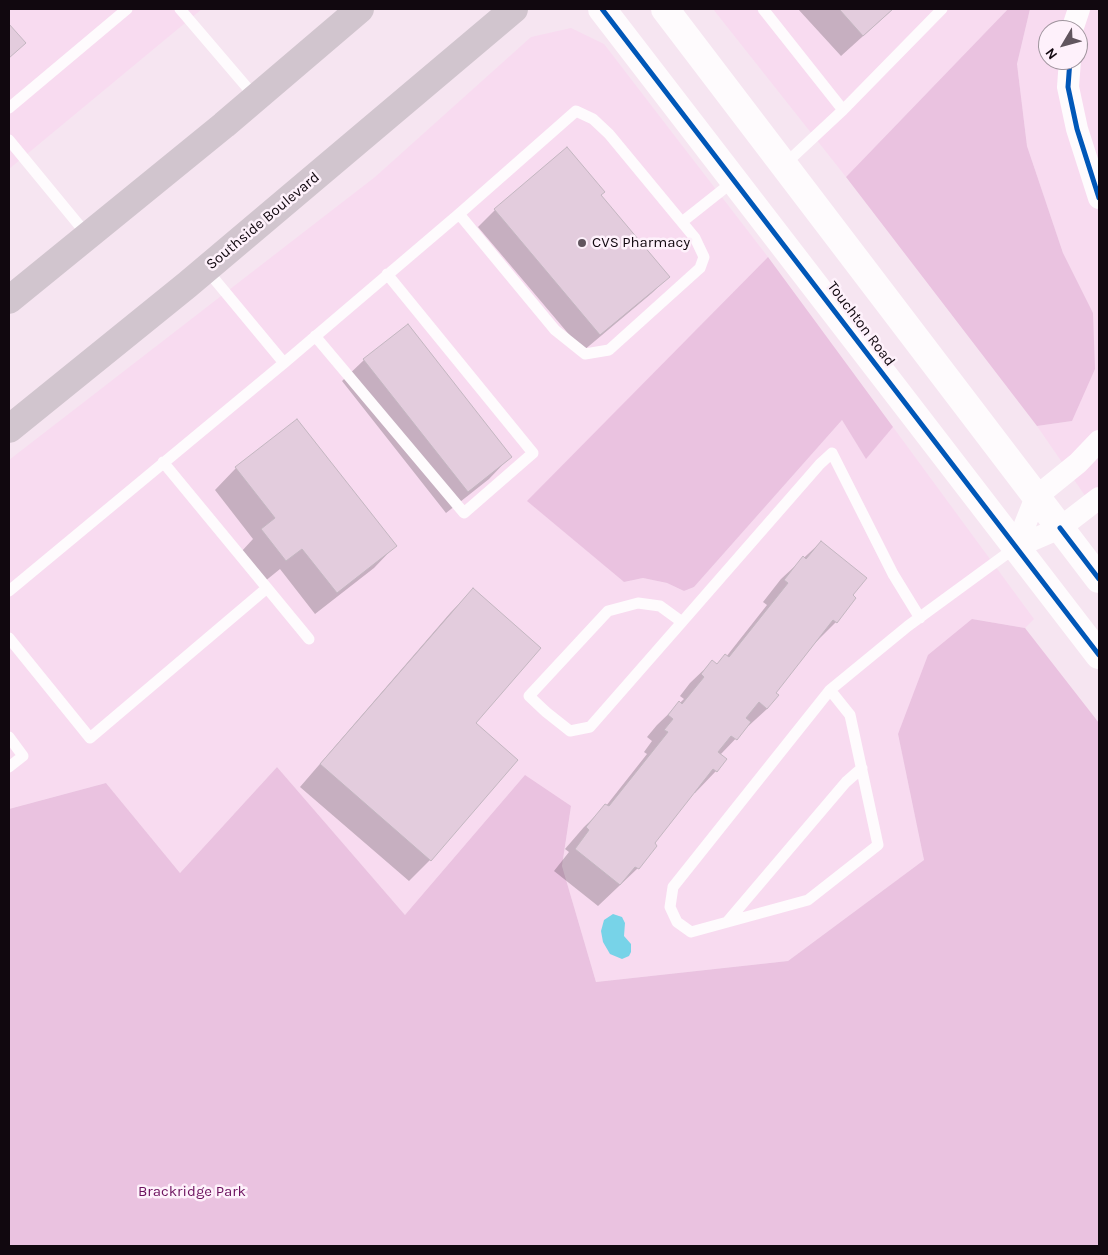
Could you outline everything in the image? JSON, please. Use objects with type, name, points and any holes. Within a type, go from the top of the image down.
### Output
[{"type":"highway","points":[[9,300],[256,98],[360,9]]},
{"type":"highway","name":"Southside Boulevard","points":[[9,429],[206,269],[514,9]]},
{"type":"street","name":"Touchton Road","points":[[602,9],[1099,655]]},
{"type":"street","points":[[665,9],[1099,579]]},
{"type":"street","points":[[1069,70],[1068,87],[1077,129],[1099,198]]},
{"type":"street","points":[[1016,547],[1036,497],[1078,463],[1099,442]]},
{"type":"street","points":[[1016,547],[1060,528],[1099,498]]},
{"type":"lane","points":[[9,108],[127,9]]},
{"type":"lane","points":[[180,9],[256,98]]},
{"type":"lane","points":[[763,9],[843,110]]},
{"type":"lane","points":[[784,165],[843,110],[942,9]]},
{"type":"lane","points":[[9,591],[316,336],[576,111],[593,119],[609,134],[695,238],[704,257],[700,268],[609,350],[585,354],[555,330],[459,214]]},
{"type":"lane","points":[[9,140],[88,236]]},
{"type":"lane","points":[[682,222],[734,180]]},
{"type":"lane","points":[[206,269],[284,363]]},
{"type":"lane","points":[[316,336],[464,513],[533,453],[388,274]]},
{"type":"lane","points":[[682,622],[660,606],[638,603],[608,611],[530,696],[546,712],[570,731],[590,727],[682,622],[820,464],[832,454],[893,574],[920,618]]},
{"type":"lane","points":[[163,462],[309,639]]},
{"type":"lane","points":[[830,690],[850,715],[878,845],[808,900],[690,932],[677,922],[670,907],[673,887],[830,690],[920,618],[1016,547]]},
{"type":"lane","points":[[9,638],[90,738],[267,588]]},
{"type":"lane","points":[[9,737],[23,756],[9,767]]},
{"type":"lane","points":[[727,922],[846,782],[862,768]]},
{"type":"shaded area","points":[[9,9],[202,9],[9,169]]},
{"type":"shaded area","points":[[713,9],[1008,9],[846,177]]},
{"type":"shaded area","points":[[1030,9],[1099,9],[1099,516],[1037,426],[1072,421],[1093,313],[1063,253],[1027,146],[1017,64]]},
{"type":"shaded area","points":[[571,28],[604,44],[768,257],[528,501],[624,582],[643,578],[667,583],[684,591],[694,587],[842,420],[866,458],[893,427],[1034,619],[1025,628],[972,619],[898,734],[924,860],[788,961],[596,982],[562,866],[571,806],[405,915],[277,767],[180,873],[106,783],[9,809],[9,460],[375,177],[531,37]]},
{"type":"green space","points":[[1008,9],[1030,9],[1017,64],[1027,146],[1063,253],[1093,313],[1095,369],[1072,421],[1037,426],[846,177]]},
{"type":"green space","points":[[768,257],[893,427],[866,459],[842,420],[694,587],[684,591],[667,583],[643,578],[624,582],[527,501]]},
{"type":"green space","name":"Brackridge Park","points":[[972,619],[1025,628],[1099,723],[1099,1246],[9,1246],[9,809],[106,783],[180,873],[277,767],[405,915],[525,775],[571,806],[562,866],[596,982],[788,961],[924,860],[898,734],[928,655]]},
{"type":"water","points":[[613,914],[622,917],[625,923],[624,936],[631,944],[629,956],[622,959],[610,954],[603,942],[601,931],[604,920]]},
{"type":"building","points":[[839,9],[893,9],[863,36]]},
{"type":"building","points":[[9,24],[26,43],[9,58]]},
{"type":"building","name":"CVS Pharmacy","points":[[567,147],[605,192],[601,195],[670,277],[600,335],[494,209]]},
{"type":"building","points":[[408,324],[512,457],[468,492],[363,359]]},
{"type":"building","points":[[297,419],[397,546],[337,593],[302,549],[286,561],[261,529],[275,518],[235,467]]},
{"type":"building","points":[[821,541],[867,578],[853,595],[856,598],[837,623],[833,620],[776,693],[779,695],[767,709],[759,702],[746,718],[751,722],[737,740],[731,736],[718,752],[727,759],[717,772],[713,769],[655,843],[657,846],[639,869],[635,867],[620,885],[575,849],[589,830],[586,827],[605,804],[609,806],[668,732],[664,730],[673,719],[668,715],[679,701],[682,704],[704,677],[701,674],[712,660],[717,664],[725,654],[729,657],[788,583],[784,580],[803,556],[806,559]]},
{"type":"building","points":[[473,588],[541,648],[476,723],[518,760],[431,861],[320,764]]},
{"type":"cycle path","points":[[602,9],[1099,655]]},
{"type":"cycle path","points":[[1069,70],[1068,87],[1077,129],[1099,198]]},
{"type":"cycle path","points":[[1060,528],[1099,579]]},
{"type":"place","name":"CVS Pharmacy","points":[[582,243]]}]
